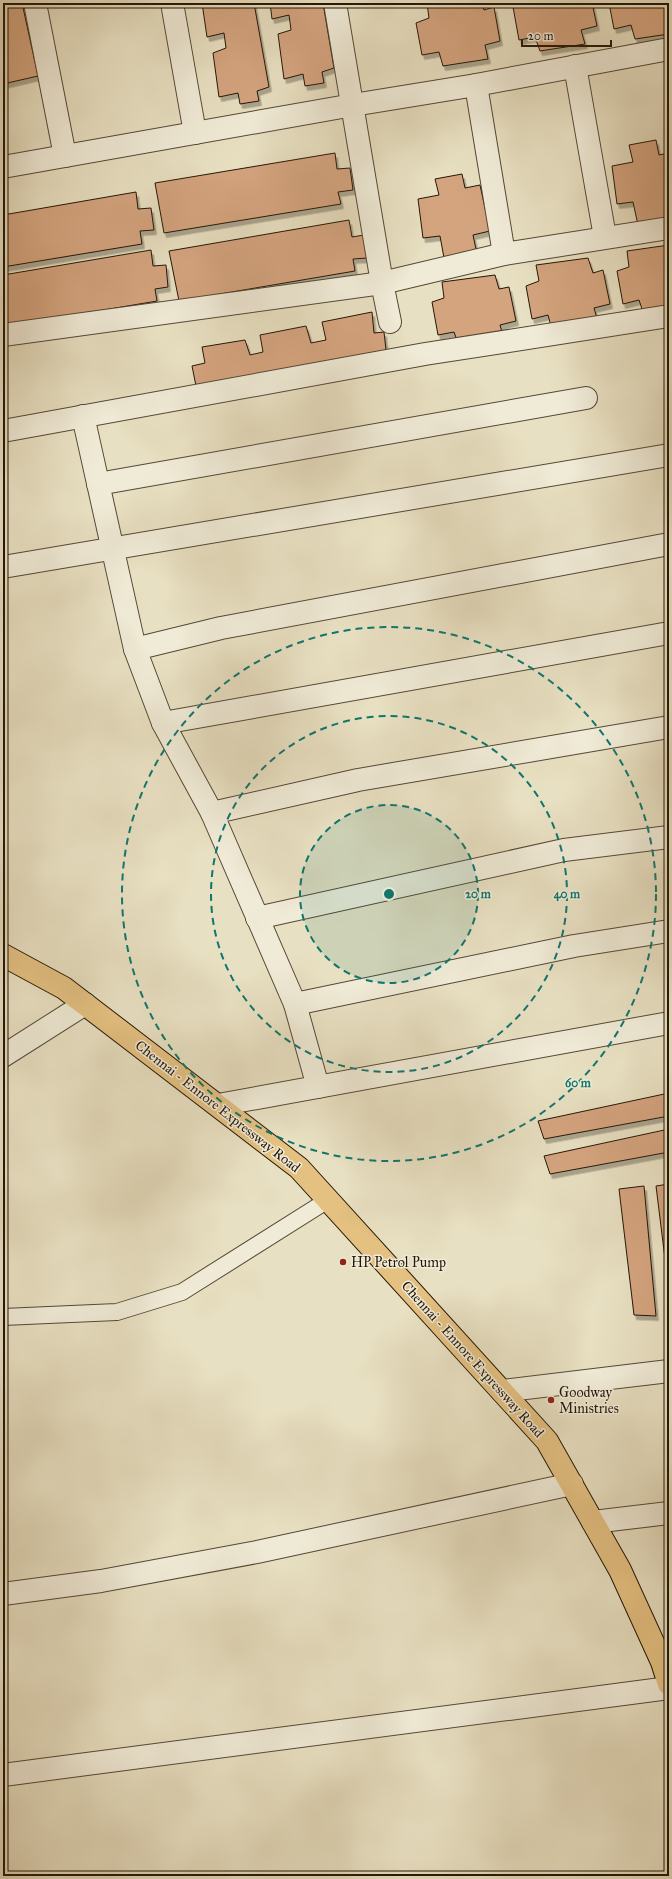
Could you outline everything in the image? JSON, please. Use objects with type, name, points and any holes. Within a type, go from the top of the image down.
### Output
[{"type":"main road","name":"Chennai - Ennore Expressway Road","points":[[3,956],[64,988],[299,1168],[547,1441],[620,1570],[662,1662],[668,1681]]},
{"type":"street","points":[[35,3],[65,156]]},
{"type":"street","points":[[172,3],[195,133]]},
{"type":"street","points":[[335,3],[382,283],[390,322]]},
{"type":"street","points":[[3,167],[353,105],[476,85],[669,49]]},
{"type":"street","points":[[575,66],[605,237]]},
{"type":"street","points":[[476,85],[504,254]]},
{"type":"street","points":[[3,335],[382,283],[504,254],[669,228]]},
{"type":"street","points":[[3,431],[425,354],[669,316]]},
{"type":"street","points":[[98,484],[586,398]]},
{"type":"street","points":[[83,416],[135,649],[163,723],[212,813],[295,1004],[318,1087]]},
{"type":"street","points":[[3,567],[669,455]]},
{"type":"street","points":[[135,649],[221,628],[669,544]]},
{"type":"street","points":[[163,723],[669,633]]},
{"type":"street","points":[[212,813],[358,780],[669,727]]},
{"type":"street","points":[[257,918],[564,850],[669,836]]},
{"type":"street","points":[[295,1004],[574,946],[669,931]]},
{"type":"street","points":[[3,1056],[85,1004]]},
{"type":"street","points":[[218,1105],[669,1023]]},
{"type":"street","points":[[502,1391],[669,1371]]},
{"type":"street","points":[[3,1594],[101,1581],[257,1552],[572,1484]]},
{"type":"street","points":[[593,1522],[669,1513]]},
{"type":"street","points":[[3,1775],[668,1681]]},
{"type":"lane","points":[[3,1317],[117,1312],[182,1292],[328,1200]]},
{"type":"building","points":[[3,3],[22,3],[38,76],[3,84]]},
{"type":"building","points":[[202,3],[254,3],[269,87],[257,91],[259,101],[240,104],[238,93],[219,97],[213,53],[226,48],[224,33],[207,37]]},
{"type":"building","points":[[270,3],[323,3],[334,68],[322,72],[324,83],[305,86],[303,74],[284,79],[278,34],[291,30],[289,15],[272,19]]},
{"type":"building","points":[[427,3],[482,3],[484,10],[494,7],[500,41],[485,45],[488,59],[443,66],[439,52],[422,55],[416,23],[429,18]]},
{"type":"building","points":[[525,3],[592,3],[597,26],[581,30],[585,44],[540,51],[535,37],[519,40],[513,7]]},
{"type":"building","points":[[609,3],[669,3],[669,34],[635,39],[631,25],[614,29]]},
{"type":"building","points":[[656,140],[659,155],[669,153],[669,201],[667,201],[669,220],[638,225],[633,202],[617,204],[612,166],[633,162],[629,145]]},
{"type":"building","points":[[335,153],[337,169],[350,168],[353,190],[338,192],[341,204],[164,233],[155,183]]},
{"type":"building","points":[[462,174],[465,188],[480,185],[490,231],[473,235],[477,254],[444,258],[440,236],[423,238],[418,199],[439,195],[435,179]]},
{"type":"building","points":[[136,192],[138,209],[151,208],[154,230],[140,231],[142,244],[3,267],[3,215]]},
{"type":"building","points":[[349,220],[352,237],[364,235],[367,258],[353,259],[355,271],[179,301],[169,251]]},
{"type":"building","points":[[669,245],[669,311],[644,315],[639,300],[623,304],[617,271],[629,267],[627,251]]},
{"type":"building","points":[[151,250],[153,266],[166,265],[168,287],[155,289],[157,301],[3,327],[3,275]]},
{"type":"building","points":[[588,258],[593,273],[603,270],[610,304],[594,308],[598,322],[552,330],[548,315],[532,319],[526,286],[539,281],[536,265]]},
{"type":"building","points":[[495,275],[499,289],[509,287],[516,321],[500,325],[504,339],[459,346],[454,332],[438,335],[432,302],[444,298],[442,282]]},
{"type":"building","points":[[372,312],[374,333],[384,332],[386,350],[196,386],[192,366],[205,363],[202,347],[245,340],[250,355],[263,352],[260,335],[306,326],[311,343],[326,340],[322,322]]},
{"type":"building","points":[[669,1093],[669,1116],[544,1139],[538,1121]]},
{"type":"building","points":[[669,1129],[669,1152],[550,1174],[544,1156]]},
{"type":"building","points":[[669,1184],[669,1291],[656,1186]]},
{"type":"building","points":[[644,1186],[656,1316],[634,1315],[619,1189]]},
{"type":"place","name":"HP Petrol Pump","points":[[343,1262]]},
{"type":"place","name":"Goodway Ministries","points":[[551,1400]]}]
